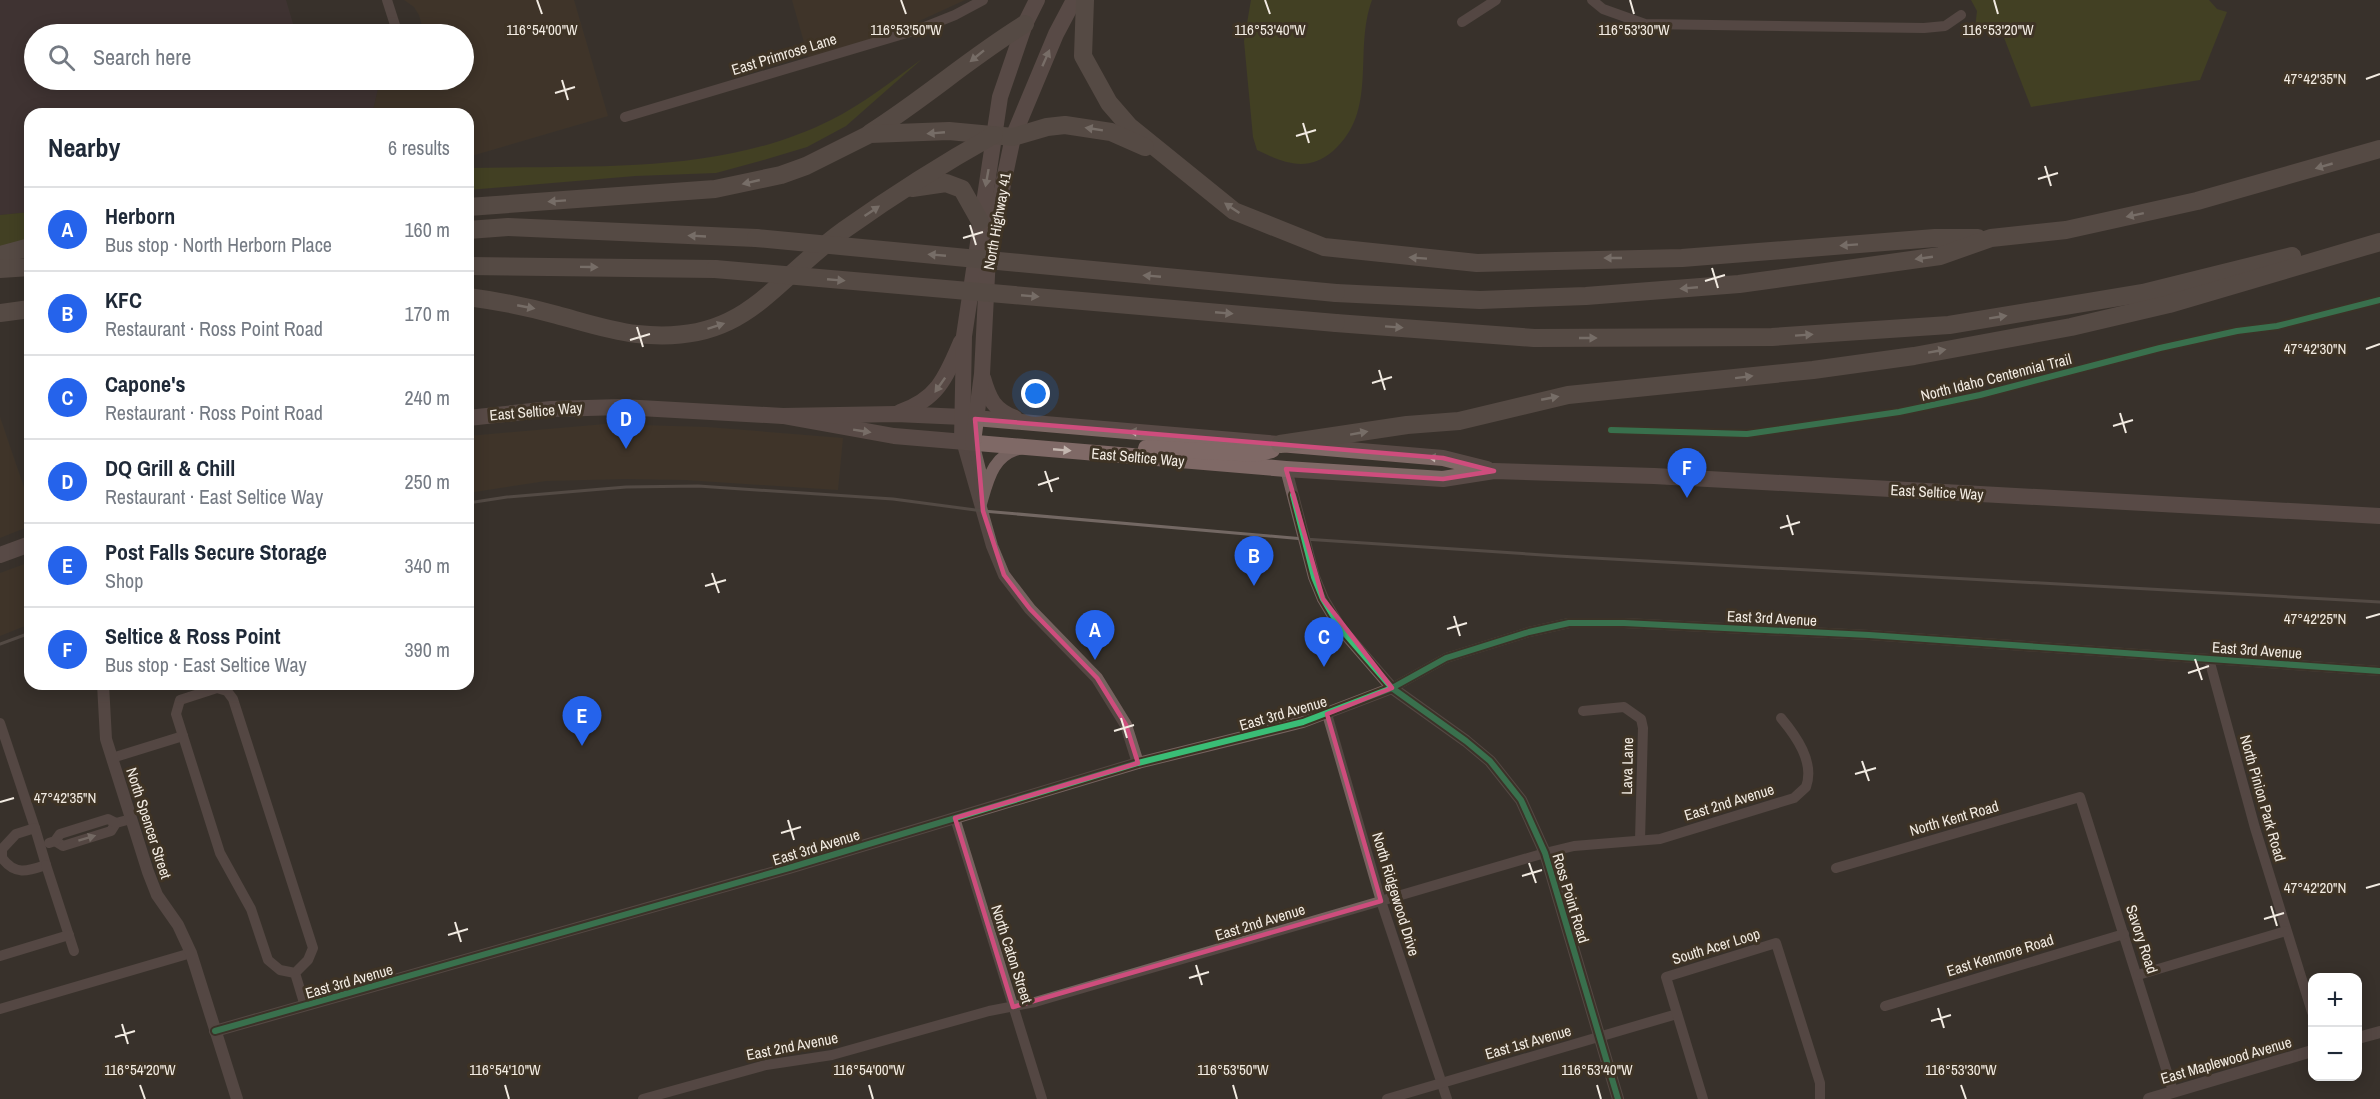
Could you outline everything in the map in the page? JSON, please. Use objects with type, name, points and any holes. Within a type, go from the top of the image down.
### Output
[{"type":"highway","points":[[1085,0],[1083,56],[1110,103],[1129,126],[1234,211],[1324,248],[1478,263],[1682,258],[1935,238],[1991,238],[2066,230],[2197,201],[2380,149]]},
{"type":"highway","points":[[474,207],[677,194],[745,184],[806,166],[870,134],[930,93],[991,45],[1025,24]]},
{"type":"highway","points":[[870,134],[949,131],[1013,137],[1047,127],[1065,125],[1111,132],[1168,157]]},
{"type":"highway","points":[[474,298],[545,311],[637,334],[676,334],[705,330],[745,315],[842,232],[904,190],[994,135]]},
{"type":"highway","points":[[904,190],[946,183],[962,189],[980,221]]},
{"type":"highway","points":[[474,230],[508,227],[756,238],[1336,293],[1480,300],[1586,296],[1696,287],[1940,256],[1991,238]]},
{"type":"highway","points":[[474,266],[715,269],[1534,338],[1772,337],[1949,325],[2143,293],[2380,232]]},
{"type":"highway","points":[[1280,444],[1407,425],[1459,421],[1568,395],[1813,370],[2006,339],[2145,310],[2380,243]]},
{"type":"highway","points":[[0,255],[24,249]]},
{"type":"highway","points":[[0,269],[24,267]]},
{"type":"highway","points":[[0,313],[24,310]]},
{"type":"main road","name":"North Highway 41","points":[[969,418],[964,336],[1000,97],[1025,24],[1037,0]]},
{"type":"main road","name":"North Highway 41","points":[[969,418],[982,374],[988,256],[1013,137],[1052,44],[1074,0]]},
{"type":"main road","points":[[896,414],[912,408],[935,392],[946,375],[964,336]]},
{"type":"main road","points":[[982,374],[988,395],[999,412],[1027,422]]},
{"type":"main road","name":"East Seltice Way","points":[[474,417],[551,409],[622,406],[783,416],[896,414],[1027,422],[1443,458],[1494,471]]},
{"type":"main road","name":"East Seltice Way","points":[[783,416],[894,436],[1286,470],[1443,479],[1494,471],[1716,479],[2380,516]]},
{"type":"main road","points":[[967,442],[969,418]]},
{"type":"main road","points":[[1094,453],[1175,448],[1261,454],[1280,444]]},
{"type":"main road","name":"Ross Point Road","points":[[1280,444],[1286,470]]},
{"type":"main road","points":[[0,555],[24,546]]},
{"type":"street","points":[[387,0],[395,24]]},
{"type":"street","name":"East Primrose Lane","points":[[625,117],[934,25],[983,0]]},
{"type":"street","points":[[1462,22],[1496,0]]},
{"type":"street","points":[[1592,0],[1603,9],[1645,24],[1924,28],[1945,26],[1961,15]]},
{"type":"street","points":[[967,442],[969,472],[981,504],[992,546],[1004,575],[1030,609],[1097,678],[1126,725],[1138,763]]},
{"type":"street","points":[[981,504],[991,472],[1000,459],[1007,453],[1027,447]]},
{"type":"street","name":"Ross Point Road","points":[[1286,470],[1314,577],[1323,599],[1355,646],[1392,688],[1490,761],[1521,800],[1545,852],[1618,1099]]},
{"type":"street","name":"East 3rd Avenue","points":[[216,1032],[1138,763],[1327,714],[1392,688],[1446,658],[1529,632],[1569,623],[1624,623],[1869,635],[2380,671]]},
{"type":"street","name":"North Pinion Park Road","points":[[2210,659],[2286,931],[2308,997]]},
{"type":"street","name":"North Spencer Street","points":[[103,690],[104,728],[151,882],[181,931],[191,953],[237,1099]]},
{"type":"street","points":[[211,690],[180,700],[176,714],[220,853],[251,909],[268,960],[280,970],[295,973]]},
{"type":"street","points":[[221,690],[231,695],[314,948],[308,960],[295,973]]},
{"type":"street","name":"Lava Lane","points":[[1583,711],[1624,707],[1641,719],[1643,728],[1640,840]]},
{"type":"street","name":"North Ridgewood Drive","points":[[1327,714],[1382,900],[1447,1099]]},
{"type":"street","name":"East 2nd Avenue","points":[[643,1099],[766,1065],[832,1055],[1208,954],[1545,852],[1574,846],[1660,839],[1800,794],[1809,779],[1808,769],[1798,738],[1781,718]]},
{"type":"street","points":[[0,723],[74,951]]},
{"type":"street","points":[[112,758],[183,736]]},
{"type":"street","name":"North Kent Road","points":[[1836,868],[2080,797]]},
{"type":"street","name":"Savory Road","points":[[2080,797],[2173,1091]]},
{"type":"street","name":"North Caton Street","points":[[955,818],[1042,1099]]},
{"type":"street","points":[[40,846],[55,842],[60,834],[108,819],[116,823],[131,819]]},
{"type":"street","points":[[34,828],[15,834],[7,840],[2,849],[2,858],[14,870],[25,872],[46,865]]},
{"type":"street","points":[[2138,975],[2286,931]]},
{"type":"street","name":"East Kenmore Road","points":[[1884,1006],[2124,934]]},
{"type":"street","points":[[0,956],[69,935]]},
{"type":"street","name":"South Acer Loop","points":[[1703,1099],[1666,977],[1776,943],[1820,1083],[1820,1099]]},
{"type":"street","points":[[0,1009],[191,953]]},
{"type":"street","points":[[295,973],[305,1006]]},
{"type":"street","name":"East 1st Avenue","points":[[1387,1099],[1677,1014]]},
{"type":"street","points":[[2362,1037],[2380,1032]]},
{"type":"street","name":"East Maplewood Avenue","points":[[2149,1099],[2308,1052]]},
{"type":"highlighted area","points":[[975,419],[1443,458],[1494,471],[1443,479],[1286,469],[1323,599],[1392,688],[1327,714],[1381,901],[1013,1007],[955,818],[1138,763],[1126,725],[1097,678],[1030,609],[1004,575],[983,511]]},
{"type":"shaded area","points":[[0,0],[286,0],[293,24],[24,24],[24,90],[378,90],[373,108],[24,108],[24,213],[0,215]]},
{"type":"shaded area","points":[[404,0],[574,0],[608,116],[474,155],[474,108],[373,108],[378,90],[474,90],[474,24],[421,24],[414,7]]},
{"type":"shaded area","points":[[792,0],[965,0],[891,34],[809,60]]},
{"type":"shaded area","points":[[0,417],[24,487],[24,528],[0,538]]},
{"type":"shaded area","points":[[605,424],[707,427],[843,438],[838,490],[685,480],[626,479],[546,481],[474,492],[474,435]]},
{"type":"shaded area","points":[[24,564],[24,626],[0,636],[0,573]]},
{"type":"green space","points":[[1251,0],[1372,0],[1364,39],[1363,80],[1356,118],[1347,135],[1333,151],[1314,162],[1295,164],[1257,150],[1253,137],[1244,41]]},
{"type":"green space","points":[[1971,0],[2209,0],[2217,9],[2227,12],[2200,80],[2031,107],[2001,30],[1975,29],[1977,11]]},
{"type":"green space","points":[[922,59],[846,126],[807,147],[760,161],[716,173],[635,176],[474,189],[474,168],[653,164],[744,151],[788,138],[831,120],[877,92]]},
{"type":"green space","points":[[24,213],[24,247],[0,252],[0,215]]},
{"type":"railway","points":[[474,502],[626,487],[698,486],[893,499],[983,511],[1304,539],[1558,556],[2380,602]]},
{"type":"railway","points":[[0,644],[24,635]]},
{"type":"cycle path","name":"North Idaho Centennial Trail","points":[[1611,430],[1747,434],[1899,412],[1980,395],[2160,348],[2237,331],[2277,326],[2380,300]]},
{"type":"cycle path","points":[[1293,495],[1314,577],[1323,599],[1341,629],[1392,688],[1490,761],[1521,800],[1545,853],[1618,1099]]},
{"type":"cycle path","points":[[215,1031],[789,868],[1138,763],[1303,722],[1392,688],[1446,658],[1529,632],[1569,623],[1624,623],[1869,635],[2380,671]]},
{"type":"place","name":"DQ Grill & Chill","points":[[626,449]]},
{"type":"place","name":"Seltice & Ross Point","points":[[1687,498]]},
{"type":"place","name":"KFC","points":[[1254,586]]},
{"type":"place","name":"Herborn","points":[[1095,660]]},
{"type":"place","name":"Capone's","points":[[1324,667]]},
{"type":"place","name":"Post Falls Secure Storage","points":[[582,746]]}]
